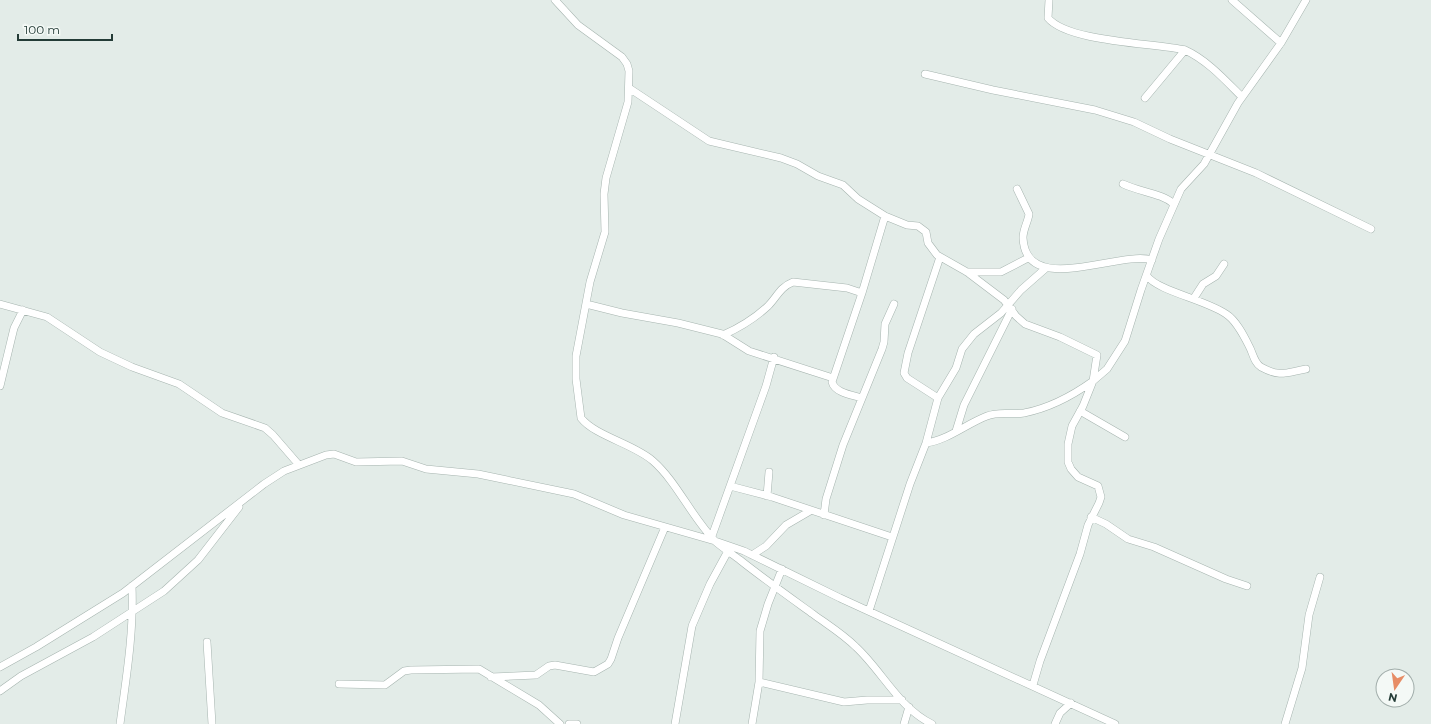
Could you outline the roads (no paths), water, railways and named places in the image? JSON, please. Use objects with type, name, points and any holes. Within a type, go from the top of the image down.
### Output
[{"type":"street","points":[[555,0],[578,25],[614,49],[628,64],[628,102],[605,186],[605,232],[590,282],[576,362],[578,404],[581,418],[590,426],[634,448],[654,461],[693,516],[714,538],[728,551],[774,586],[850,640],[866,656],[888,686],[916,715],[932,724]]},
{"type":"street","points":[[1048,0],[1048,18],[1058,27],[1108,39],[1185,50],[1194,54],[1211,68],[1242,97]]},
{"type":"street","points":[[1232,0],[1281,43]]},
{"type":"street","points":[[926,443],[940,440],[988,415],[1009,412],[1023,413],[1059,402],[1093,382],[1107,369],[1125,341],[1152,260],[1174,204],[1182,189],[1198,172],[1210,154],[1242,97],[1281,43],[1306,0]]},
{"type":"street","points":[[1145,98],[1185,50]]},
{"type":"street","points":[[925,74],[992,90],[1095,110],[1134,122],[1170,139],[1256,173],[1371,229]]},
{"type":"street","points":[[629,88],[709,141],[781,158],[797,164],[818,176],[843,185],[858,199],[884,216],[907,225],[918,226],[926,232],[928,243],[940,257],[967,272],[1004,300],[1016,316],[1025,324],[1094,352],[1098,358],[1093,382],[1069,434],[1068,462],[1074,474],[1098,486],[1101,497],[1091,517],[1080,554],[1040,661],[1034,685]]},
{"type":"street","points":[[1123,184],[1139,191],[1167,198],[1174,204]]},
{"type":"street","points":[[1017,189],[1029,214],[1023,236],[1025,251],[1028,258],[1046,268],[1086,267],[1137,257],[1152,260]]},
{"type":"street","points":[[862,398],[833,387],[833,378],[862,293],[884,216]]},
{"type":"street","points":[[938,398],[907,378],[904,373],[910,347],[940,257]]},
{"type":"street","points":[[967,272],[1002,272],[1028,258]]},
{"type":"street","points":[[1194,298],[1203,284],[1216,276],[1224,264]]},
{"type":"street","points":[[956,431],[964,406],[1010,307],[1021,290],[1046,268]]},
{"type":"street","points":[[1146,276],[1155,284],[1194,298],[1230,317],[1247,342],[1255,360],[1260,366],[1282,374],[1306,368]]},
{"type":"street","points":[[723,335],[752,320],[770,304],[787,284],[793,282],[847,288],[862,293]]},
{"type":"street","points":[[0,304],[47,317],[100,352],[132,367],[179,384],[222,413],[265,428],[274,435],[299,465]]},
{"type":"street","points":[[586,304],[632,315],[678,322],[723,335],[749,350],[774,357],[833,378]]},
{"type":"street","points":[[824,515],[826,500],[844,445],[882,349],[885,324],[894,304]]},
{"type":"street","points":[[869,611],[892,537],[926,443],[938,398],[956,368],[963,347],[974,334],[1010,307]]},
{"type":"street","points":[[0,386],[14,328],[23,310]]},
{"type":"street","points":[[714,538],[730,486],[766,386],[774,357]]},
{"type":"street","points":[[1080,411],[1124,437]]},
{"type":"street","points":[[0,667],[36,648],[132,586],[245,499],[284,471],[332,454],[356,462],[402,461],[426,469],[478,474],[574,494],[624,515],[666,527],[714,538],[782,568],[869,611],[1034,685],[1115,724]]},
{"type":"street","points":[[767,496],[769,472]]},
{"type":"street","points":[[730,486],[767,496],[892,537]]},
{"type":"street","points":[[0,691],[21,676],[88,640],[164,591],[186,573],[245,499]]},
{"type":"street","points":[[752,555],[766,546],[786,525],[810,511]]},
{"type":"street","points":[[1091,517],[1106,524],[1128,539],[1154,547],[1226,579],[1247,586]]},
{"type":"street","points":[[492,677],[536,675],[549,666],[555,665],[594,672],[608,664],[612,659],[618,638],[666,527]]},
{"type":"street","points":[[675,724],[692,626],[710,584],[728,551]]},
{"type":"street","points":[[752,724],[759,682],[760,631],[774,586],[782,568]]},
{"type":"street","points":[[1285,724],[1302,668],[1306,628],[1320,577]]},
{"type":"street","points":[[120,724],[132,613],[132,586]]},
{"type":"street","points":[[207,642],[212,724]]},
{"type":"street","points":[[339,684],[385,685],[404,671],[420,669],[443,671],[479,669],[539,705],[560,724]]},
{"type":"street","points":[[759,682],[844,702],[867,700],[902,700]]},
{"type":"street","points":[[1055,724],[1060,713],[1072,703]]},
{"type":"street","points":[[904,724],[909,707]]},
{"type":"street","points":[[568,724],[578,724]]}]
